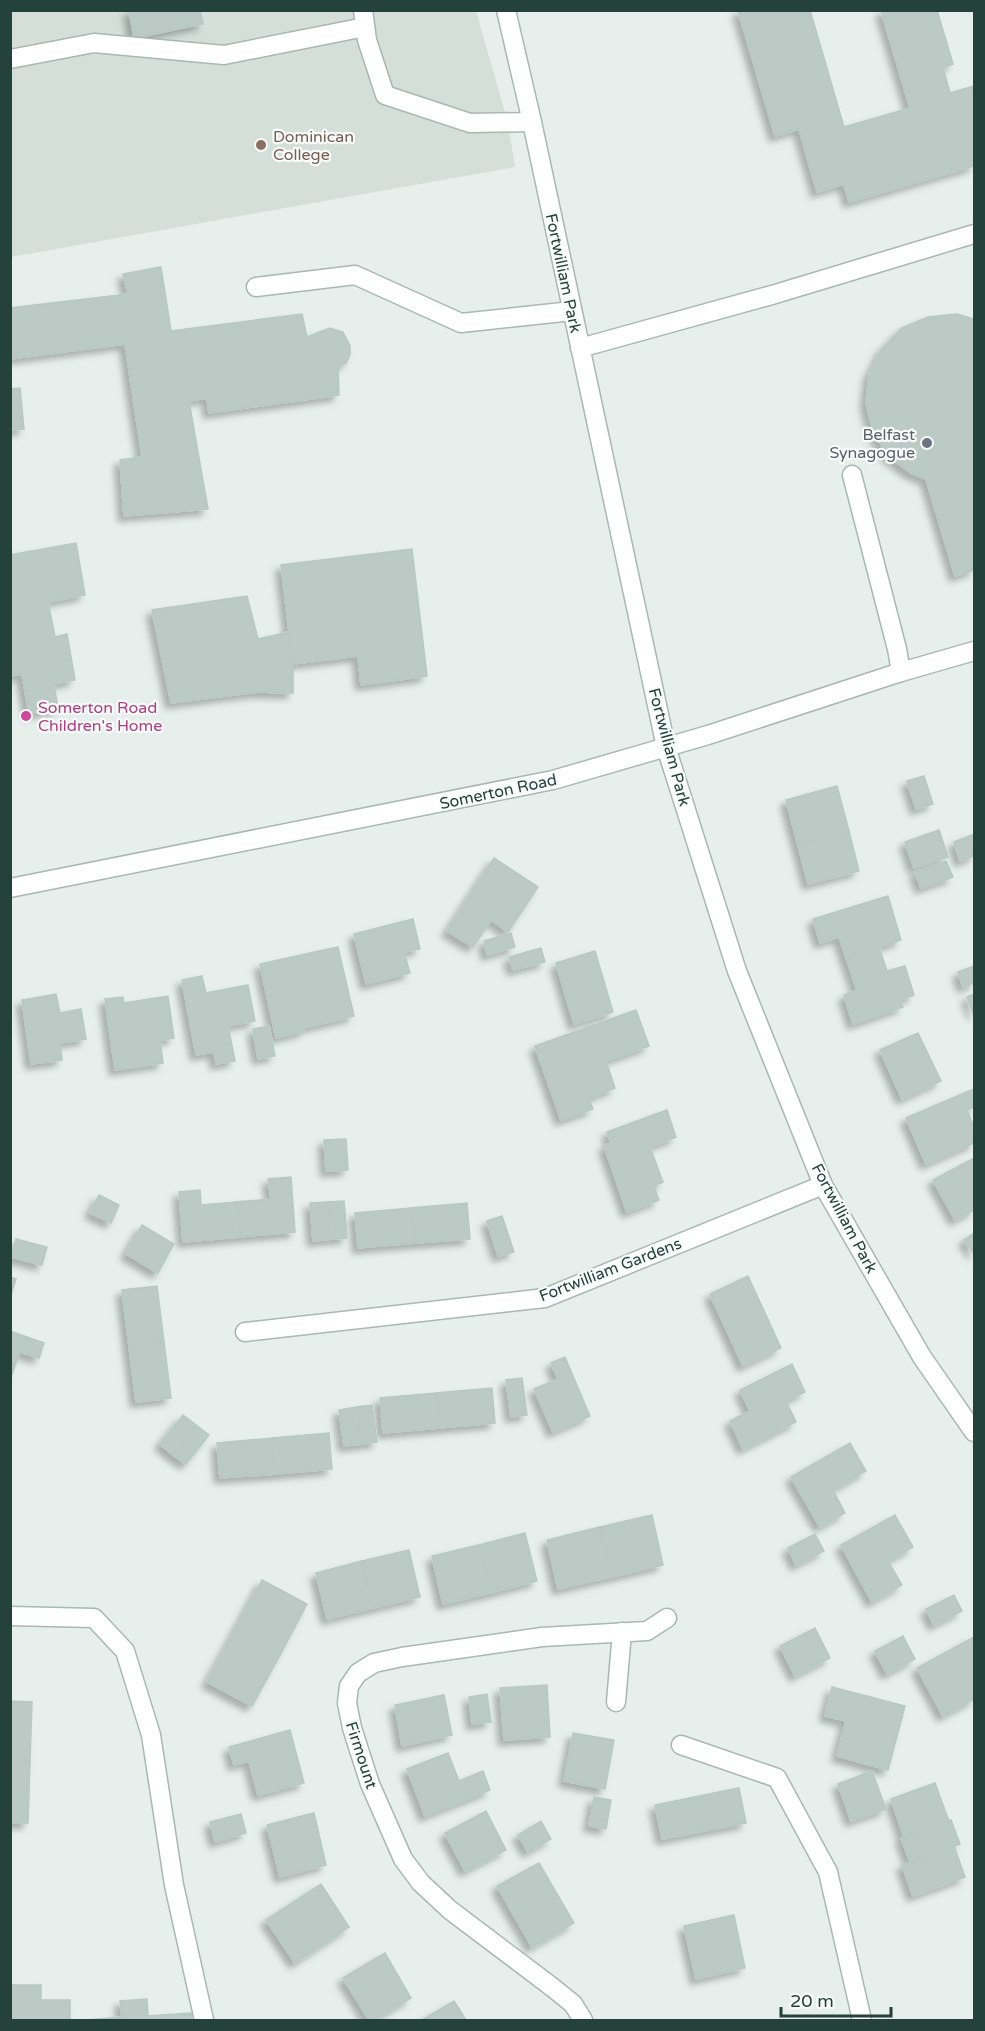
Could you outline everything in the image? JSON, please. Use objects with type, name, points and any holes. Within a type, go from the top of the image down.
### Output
[{"type":"street","name":"Fortwilliam Park","points":[[506,10],[666,747],[737,971],[823,1185],[922,1357],[975,1432]]},
{"type":"street","points":[[10,59],[94,43],[224,55],[364,19],[367,40],[385,95],[470,123],[532,122]]},
{"type":"street","points":[[580,348],[772,295],[975,234]]},
{"type":"street","points":[[256,287],[355,275],[461,323],[572,311]]},
{"type":"street","points":[[852,475],[901,672]]},
{"type":"street","name":"Somerton Road","points":[[10,888],[553,780],[975,651]]},
{"type":"street","name":"Fortwilliam Gardens","points":[[245,1332],[545,1298],[823,1185]]},
{"type":"street","points":[[10,1616],[94,1618],[125,1651],[151,1735],[174,1885],[204,2020]]},
{"type":"street","name":"Firmount","points":[[583,2020],[573,2004],[450,1910],[421,1883],[403,1859],[370,1784],[352,1728],[347,1703],[349,1686],[358,1673],[374,1664],[402,1657],[530,1639],[647,1631],[667,1618]]},
{"type":"street","points":[[616,1702],[622,1632]]},
{"type":"street","points":[[681,1745],[777,1778],[828,1872],[862,2020]]},
{"type":"shaded area","name":"Dominican College","points":[[11,11],[476,11],[508,123],[515,167],[11,257]]},
{"type":"building","points":[[129,10],[200,10],[203,24],[134,38]]},
{"type":"building","points":[[738,10],[810,10],[844,127],[910,108],[881,10],[937,10],[953,64],[943,68],[950,93],[974,86],[974,166],[849,202],[844,184],[817,192],[799,129],[775,136]]},
{"type":"building","points":[[161,267],[171,331],[302,314],[307,337],[330,328],[343,332],[350,346],[350,355],[346,363],[338,365],[339,395],[209,413],[207,398],[189,401],[208,509],[124,516],[120,460],[142,457],[125,344],[10,359],[10,308],[128,294],[123,274]]},
{"type":"building","name":"Belfast Synagogue","points":[[957,314],[974,319],[974,570],[955,576],[926,479],[911,473],[888,456],[873,431],[866,403],[869,375],[882,349],[902,328],[928,317]]},
{"type":"building","points":[[20,388],[24,429],[10,430],[10,389]]},
{"type":"building","points":[[76,543],[85,595],[48,602],[55,637],[67,634],[75,680],[54,684],[58,709],[29,714],[22,674],[10,676],[10,555]]},
{"type":"building","points":[[412,549],[427,676],[361,685],[358,656],[293,664],[281,565]]},
{"type":"building","points":[[247,596],[258,639],[289,632],[293,664],[293,693],[257,692],[171,703],[152,610]]},
{"type":"building","points":[[924,776],[933,804],[916,809],[907,781]]},
{"type":"building","points":[[837,786],[849,831],[798,845],[786,800]]},
{"type":"building","points":[[939,830],[948,857],[914,868],[905,842]]},
{"type":"building","points":[[849,831],[859,871],[808,884],[798,845]]},
{"type":"building","points":[[974,834],[974,856],[960,861],[954,842]]},
{"type":"building","points":[[494,858],[538,887],[508,932],[491,920],[473,947],[447,931]]},
{"type":"building","points":[[946,861],[953,877],[921,888],[915,872]]},
{"type":"building","points":[[888,896],[901,940],[846,958],[839,937],[820,943],[813,919]]},
{"type":"building","points":[[413,919],[420,949],[404,952],[410,973],[366,984],[354,934]]},
{"type":"building","points":[[511,933],[515,947],[487,955],[484,941]]},
{"type":"building","points":[[338,947],[354,1016],[304,1028],[304,1031],[276,1038],[260,964]]},
{"type":"building","points":[[879,947],[887,971],[905,966],[914,995],[900,1000],[903,1007],[853,1024],[844,995],[857,990],[846,958]]},
{"type":"building","points":[[541,948],[545,962],[513,970],[509,957]]},
{"type":"building","points":[[595,951],[613,1012],[574,1024],[556,963]]},
{"type":"building","points":[[974,966],[974,983],[963,987],[958,972]]},
{"type":"building","points":[[202,976],[206,993],[248,985],[255,1021],[228,1026],[235,1061],[216,1064],[214,1052],[196,1055],[182,980]]},
{"type":"building","points":[[56,994],[60,1013],[81,1009],[86,1039],[60,1043],[62,1060],[31,1064],[22,1000]]},
{"type":"building","points":[[974,994],[974,1016],[967,997]]},
{"type":"building","points":[[168,996],[174,1038],[160,1041],[163,1063],[115,1070],[105,999],[123,997],[124,1003]]},
{"type":"building","points":[[636,1010],[649,1046],[606,1061],[615,1088],[589,1098],[593,1109],[561,1120],[535,1046]]},
{"type":"building","points":[[269,1026],[275,1056],[258,1059],[253,1029]]},
{"type":"building","points":[[918,1033],[941,1081],[902,1099],[880,1050]]},
{"type":"building","points":[[974,1089],[974,1107],[967,1110],[974,1127],[974,1143],[926,1164],[906,1118]]},
{"type":"building","points":[[667,1110],[676,1137],[650,1147],[663,1182],[654,1186],[659,1200],[627,1212],[604,1146],[611,1143],[607,1132]]},
{"type":"building","points":[[346,1139],[348,1170],[326,1171],[324,1140]]},
{"type":"building","points":[[974,1158],[974,1210],[955,1220],[933,1180]]},
{"type":"building","points":[[291,1177],[295,1232],[239,1237],[236,1202],[271,1199],[268,1179]]},
{"type":"building","points":[[200,1190],[201,1205],[236,1202],[239,1237],[183,1242],[179,1192]]},
{"type":"building","points":[[99,1195],[119,1205],[111,1223],[90,1213]]},
{"type":"building","points":[[344,1201],[347,1238],[331,1239],[328,1202]]},
{"type":"building","points":[[328,1202],[331,1239],[313,1241],[310,1203]]},
{"type":"building","points":[[467,1203],[470,1239],[414,1243],[411,1208]]},
{"type":"building","points":[[411,1208],[414,1243],[358,1248],[355,1213]]},
{"type":"building","points":[[502,1216],[514,1252],[498,1256],[487,1221]]},
{"type":"building","points":[[142,1225],[174,1244],[166,1258],[134,1239]]},
{"type":"building","points":[[974,1233],[974,1254],[964,1240]]},
{"type":"building","points":[[16,1239],[47,1247],[42,1265],[11,1257]]},
{"type":"building","points":[[134,1239],[166,1258],[158,1273],[126,1254]]},
{"type":"building","points":[[748,1276],[781,1348],[743,1366],[710,1294]]},
{"type":"building","points":[[10,1277],[16,1279],[10,1297]]},
{"type":"building","points":[[157,1286],[164,1342],[129,1346],[122,1290]]},
{"type":"building","points":[[10,1331],[44,1343],[39,1358],[20,1352],[10,1379]]},
{"type":"building","points":[[164,1342],[171,1398],[136,1402],[129,1346]]},
{"type":"building","points":[[565,1357],[590,1416],[553,1432],[534,1389],[558,1379],[551,1363]]},
{"type":"building","points":[[792,1364],[805,1392],[786,1401],[796,1422],[743,1449],[730,1421],[750,1411],[740,1390]]},
{"type":"building","points":[[522,1378],[527,1415],[511,1417],[506,1380]]},
{"type":"building","points":[[492,1388],[495,1423],[438,1428],[436,1393]]},
{"type":"building","points":[[436,1393],[438,1428],[383,1433],[380,1398]]},
{"type":"building","points":[[372,1405],[377,1442],[361,1444],[356,1407]]},
{"type":"building","points":[[356,1407],[361,1444],[344,1446],[339,1410]]},
{"type":"building","points":[[183,1415],[196,1425],[173,1455],[160,1444]]},
{"type":"building","points":[[196,1425],[209,1435],[186,1464],[173,1455]]},
{"type":"building","points":[[329,1433],[332,1469],[276,1474],[273,1438]]},
{"type":"building","points":[[273,1438],[276,1474],[220,1478],[217,1443]]},
{"type":"building","points":[[850,1443],[866,1471],[833,1490],[845,1513],[820,1527],[791,1477]]},
{"type":"building","points":[[652,1515],[663,1565],[611,1577],[600,1527]]},
{"type":"building","points":[[895,1515],[913,1547],[888,1561],[902,1585],[872,1602],[841,1545]]},
{"type":"building","points":[[600,1527],[611,1577],[558,1589],[547,1540]]},
{"type":"building","points":[[525,1533],[537,1581],[490,1593],[479,1545]]},
{"type":"building","points":[[815,1534],[824,1551],[796,1565],[788,1548]]},
{"type":"building","points":[[479,1545],[490,1593],[443,1604],[432,1556]]},
{"type":"building","points":[[409,1550],[420,1597],[373,1608],[362,1561]]},
{"type":"building","points":[[362,1561],[373,1608],[327,1619],[316,1573]]},
{"type":"building","points":[[262,1580],[307,1604],[280,1655],[235,1631]]},
{"type":"building","points":[[954,1595],[962,1611],[934,1625],[926,1609]]},
{"type":"building","points":[[815,1628],[830,1658],[795,1676],[780,1646]]},
{"type":"building","points":[[235,1631],[280,1655],[252,1706],[207,1682]]},
{"type":"building","points":[[903,1636],[915,1659],[887,1674],[875,1651]]},
{"type":"building","points":[[974,1637],[974,1699],[943,1716],[917,1668]]},
{"type":"building","points":[[547,1685],[550,1737],[504,1740],[500,1688]]},
{"type":"building","points":[[832,1687],[905,1706],[888,1770],[837,1756],[846,1721],[825,1716]]},
{"type":"building","points":[[487,1694],[491,1722],[472,1724],[469,1697]]},
{"type":"building","points":[[444,1695],[452,1735],[402,1746],[395,1705]]},
{"type":"building","points":[[10,1701],[32,1702],[30,1762],[10,1762]]},
{"type":"building","points":[[290,1730],[304,1783],[258,1795],[249,1761],[234,1765],[229,1747]]},
{"type":"building","points":[[573,1733],[614,1740],[605,1789],[564,1781]]},
{"type":"building","points":[[448,1753],[459,1781],[483,1771],[490,1790],[425,1816],[407,1769]]},
{"type":"building","points":[[10,1762],[30,1762],[28,1823],[10,1823]]},
{"type":"building","points":[[872,1771],[886,1809],[851,1821],[838,1784]]},
{"type":"building","points":[[935,1783],[949,1821],[904,1837],[891,1799]]},
{"type":"building","points":[[739,1788],[746,1823],[662,1839],[655,1805]]},
{"type":"building","points":[[594,1797],[611,1800],[606,1829],[589,1826]]},
{"type":"building","points":[[486,1811],[506,1850],[465,1871],[445,1833]]},
{"type":"building","points":[[314,1813],[326,1865],[280,1877],[267,1825]]},
{"type":"building","points":[[241,1814],[246,1833],[215,1842],[210,1822]]},
{"type":"building","points":[[951,1820],[960,1844],[910,1862],[901,1838]]},
{"type":"building","points":[[541,1821],[551,1839],[528,1852],[518,1835]]},
{"type":"building","points":[[954,1846],[965,1877],[913,1896],[902,1865]]},
{"type":"building","points":[[539,1863],[574,1923],[532,1947],[497,1886]]},
{"type":"building","points":[[321,1884],[349,1927],[295,1963],[266,1920]]},
{"type":"building","points":[[734,1915],[745,1968],[696,1979],[684,1926]]},
{"type":"building","points":[[385,1953],[411,1998],[374,2020],[369,2020],[343,1978]]},
{"type":"building","points":[[11,1985],[41,1985],[41,2000],[70,2000],[70,2020],[10,2020]]},
{"type":"building","points":[[147,1999],[148,2016],[191,2013],[192,2020],[87,2020],[122,2017],[120,2001]]},
{"type":"building","points":[[454,2001],[466,2020],[422,2020]]},
{"type":"place","name":"Dominican College","points":[[261,145]]},
{"type":"place","name":"Belfast Synagogue","points":[[927,443]]},
{"type":"place","name":"Somerton Road Children's Home","points":[[26,716]]}]
